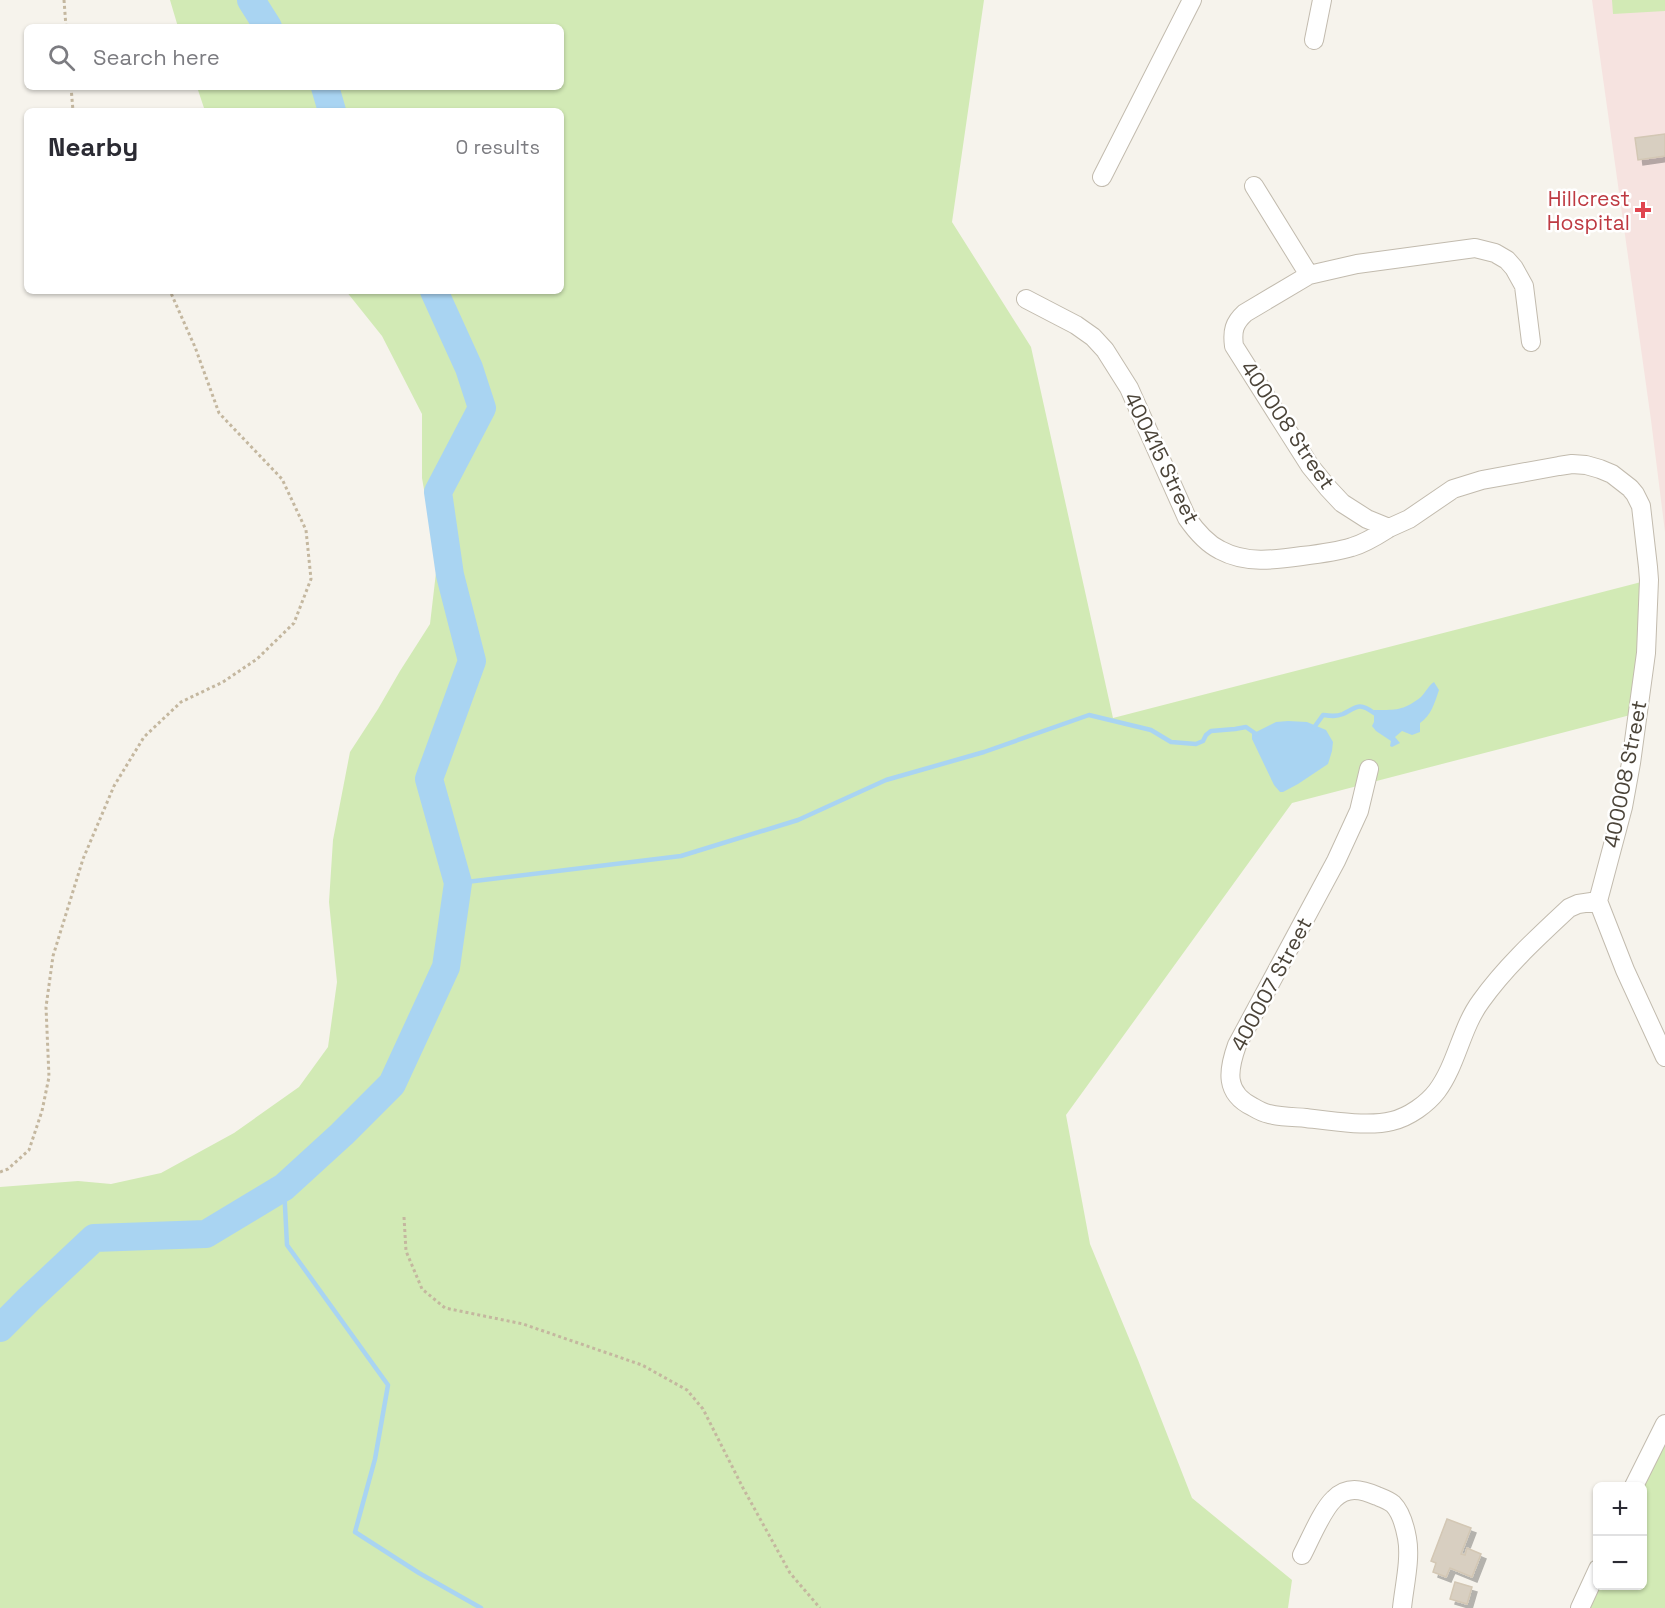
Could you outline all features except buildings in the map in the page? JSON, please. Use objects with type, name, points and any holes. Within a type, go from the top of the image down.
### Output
[{"type":"street","points":[[1102,177],[1192,0]]},
{"type":"street","points":[[1314,40],[1322,0]]},
{"type":"street","points":[[1254,186],[1309,275]]},
{"type":"street","name":"400008 Street","points":[[1531,342],[1524,286],[1515,268],[1495,252],[1466,248],[1367,262],[1309,275],[1237,320],[1233,334],[1234,346],[1310,466],[1342,503],[1367,519],[1389,528],[1409,519],[1453,489],[1482,480],[1572,464],[1600,469],[1617,477],[1635,494],[1641,506],[1649,580],[1646,653],[1623,807],[1598,901]]},
{"type":"street","name":"400415 Street","points":[[1026,299],[1076,325],[1093,337],[1105,350],[1129,388],[1187,518],[1201,536],[1220,550],[1237,557],[1268,560],[1317,554],[1353,547],[1369,541],[1389,528]]},
{"type":"street","name":"400007 Street","points":[[1370,769],[1359,811],[1336,861],[1237,1045],[1229,1076],[1234,1091],[1242,1102],[1276,1116],[1379,1123],[1403,1117],[1428,1101],[1438,1089],[1449,1069],[1463,1032],[1480,1002],[1500,976],[1569,908],[1598,901]]},
{"type":"street","points":[[1598,901],[1625,970],[1665,1058]]},
{"type":"street","points":[[1636,1482],[1665,1424]]},
{"type":"street","points":[[1302,1555],[1331,1502],[1343,1491],[1362,1490],[1388,1501],[1395,1506],[1401,1517],[1407,1540],[1402,1608]]},
{"type":"street","points":[[1580,1608],[1593,1580]]},
{"type":"path","points":[[64,0],[66,24]]},
{"type":"path","points":[[71,90],[73,108]]},
{"type":"path","points":[[0,1172],[8,1169],[29,1150],[42,1111],[49,1077],[46,1007],[53,956],[83,859],[114,786],[144,737],[181,702],[223,682],[257,659],[294,623],[311,579],[306,530],[282,479],[219,413],[195,347],[171,294]]},
{"type":"path","points":[[404,1217],[406,1251],[422,1289],[445,1308],[523,1324],[642,1365],[687,1390],[703,1409],[790,1573],[820,1608]]},
{"type":"shaded area","name":"Hillcrest Hospital","points":[[1592,0],[1665,0],[1665,532],[1651,420]]},
{"type":"green space","points":[[170,0],[984,0],[952,222],[1031,347],[1113,718],[1649,580],[1638,713],[1292,803],[1066,1115],[1090,1244],[1192,1498],[1292,1580],[1288,1608],[0,1608],[0,1187],[78,1181],[111,1184],[161,1173],[234,1133],[299,1087],[328,1047],[337,982],[329,902],[333,840],[350,752],[430,624],[437,564],[422,478],[422,414],[382,336],[348,294],[564,294],[564,108],[204,108],[198,90],[564,90],[564,24],[177,24]]},
{"type":"green space","points":[[1612,0],[1665,0],[1665,11],[1613,14]]},
{"type":"green space","points":[[1665,1424],[1665,1608],[1580,1608],[1595,1590],[1647,1590],[1647,1482],[1643,1482]]},
{"type":"water","points":[[1434,682],[1439,690],[1430,713],[1420,723],[1420,732],[1412,735],[1402,731],[1395,737],[1400,743],[1390,746],[1391,741],[1372,726],[1374,710],[1393,710],[1409,705],[1421,697]]},
{"type":"water","points":[[1276,722],[1307,722],[1326,730],[1333,742],[1332,751],[1328,764],[1298,784],[1280,792],[1274,785],[1252,739],[1252,734]]},
{"type":"waterway","points":[[251,0],[266,24]]},
{"type":"waterway","points":[[326,90],[331,108]]},
{"type":"waterway","points":[[0,1328],[94,1238],[206,1234],[284,1187],[392,1084],[446,967],[458,883],[429,779],[472,661],[450,575],[438,492],[482,408],[469,368],[435,294]]},
{"type":"waterway","points":[[1313,729],[1323,715],[1338,716],[1358,707],[1374,713]]},
{"type":"waterway","points":[[458,883],[681,856],[798,820],[886,780],[984,752],[1089,715],[1151,730],[1171,742],[1196,744],[1203,741],[1211,731],[1246,727],[1256,734]]},
{"type":"waterway","points":[[284,1187],[287,1245],[388,1385],[375,1459],[355,1532],[419,1573],[481,1608]]},
{"type":"place","name":"Hillcrest Hospital","points":[[1643,210]]}]
